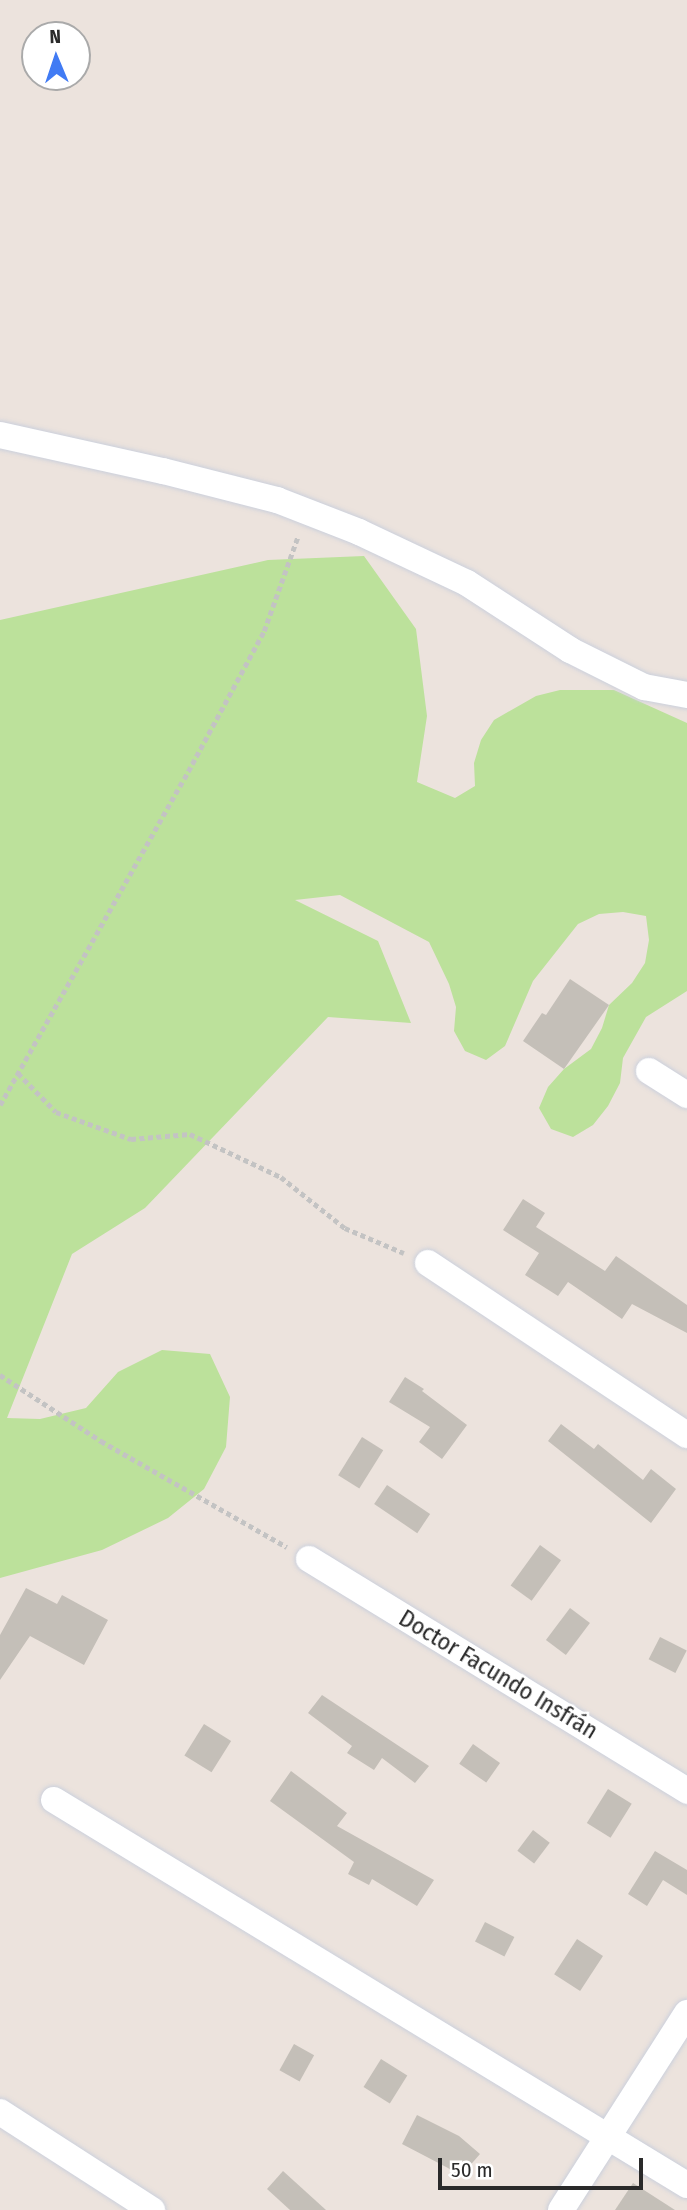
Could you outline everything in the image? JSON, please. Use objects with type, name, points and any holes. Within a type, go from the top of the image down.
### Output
[{"type":"street","points":[[0,435],[163,471],[277,500],[359,531],[467,583],[570,650],[644,687],[687,695]]},
{"type":"street","points":[[649,1071],[687,1095]]},
{"type":"street","points":[[428,1263],[687,1435]]},
{"type":"street","name":"Doctor Facundo Insfrán","points":[[309,1559],[687,1791]]},
{"type":"street","points":[[54,1800],[687,2185]]},
{"type":"street","points":[[561,2210],[687,2014]]},
{"type":"street","points":[[0,2112],[152,2210]]},
{"type":"path","points":[[0,1105],[184,779],[264,631],[301,529],[304,511]]},
{"type":"path","points":[[18,1073],[56,1112],[131,1139],[190,1134],[281,1177],[345,1228],[428,1263]]},
{"type":"path","points":[[0,1375],[102,1441],[309,1559]]},
{"type":"green space","points":[[364,556],[416,629],[427,716],[417,782],[455,798],[475,786],[474,763],[481,740],[494,720],[536,696],[560,690],[614,690],[687,723],[687,991],[646,1017],[623,1058],[620,1083],[608,1106],[593,1125],[573,1137],[551,1129],[539,1108],[548,1087],[564,1069],[591,1049],[602,1028],[609,1005],[632,983],[645,963],[649,940],[646,916],[623,912],[599,914],[578,924],[533,981],[505,1046],[486,1060],[465,1051],[454,1031],[456,1007],[449,984],[429,942],[340,895],[295,900],[378,941],[411,1023],[328,1017],[145,1208],[72,1254],[7,1418],[40,1419],[86,1408],[118,1372],[162,1350],[210,1354],[230,1397],[226,1447],[204,1489],[168,1518],[102,1550],[0,1578],[0,620],[268,560]]},
{"type":"building","points":[[570,979],[609,1005],[564,1069],[523,1041],[542,1013],[546,1015]]},
{"type":"building","points":[[523,1199],[545,1213],[536,1227],[605,1271],[616,1256],[687,1305],[687,1333],[632,1304],[622,1319],[568,1282],[558,1296],[525,1275],[539,1253],[503,1230]]},
{"type":"building","points":[[405,1377],[424,1389],[422,1391],[467,1425],[442,1459],[419,1442],[430,1427],[389,1402]]},
{"type":"building","points":[[561,1424],[594,1449],[598,1444],[643,1480],[651,1469],[676,1489],[651,1523],[548,1441]]},
{"type":"building","points":[[362,1437],[383,1450],[359,1488],[338,1475]]},
{"type":"building","points":[[387,1485],[430,1514],[417,1533],[374,1504]]},
{"type":"building","points":[[540,1545],[561,1560],[532,1601],[511,1585]]},
{"type":"building","points":[[26,1588],[57,1604],[62,1595],[108,1620],[84,1665],[30,1636],[0,1680],[0,1635]]},
{"type":"building","points":[[570,1608],[590,1623],[566,1655],[546,1640]]},
{"type":"building","points":[[660,1637],[687,1651],[675,1673],[649,1659]]},
{"type":"building","points":[[322,1695],[429,1766],[415,1783],[382,1758],[374,1770],[347,1753],[352,1746],[308,1713]]},
{"type":"building","points":[[204,1724],[231,1741],[212,1772],[184,1755]]},
{"type":"building","points":[[473,1744],[500,1763],[486,1783],[459,1764]]},
{"type":"building","points":[[291,1771],[347,1813],[337,1826],[434,1880],[417,1906],[372,1879],[369,1885],[348,1874],[354,1862],[270,1801]]},
{"type":"building","points":[[608,1789],[632,1804],[611,1838],[587,1823]]},
{"type":"building","points":[[533,1830],[550,1843],[534,1863],[517,1851]]},
{"type":"building","points":[[655,1851],[687,1870],[687,1895],[663,1880],[647,1906],[628,1894]]},
{"type":"building","points":[[485,1922],[514,1937],[504,1957],[475,1942]]},
{"type":"building","points":[[577,1939],[603,1956],[580,1991],[554,1974]]},
{"type":"building","points":[[294,2044],[314,2055],[300,2081],[279,2070]]},
{"type":"building","points":[[381,2059],[407,2075],[390,2103],[364,2087]]},
{"type":"building","points":[[417,2115],[459,2136],[480,2154],[460,2177],[402,2144]]},
{"type":"building","points":[[283,2171],[326,2210],[290,2210],[267,2189]]},
{"type":"building","points":[[633,2183],[675,2210],[615,2210]]}]
